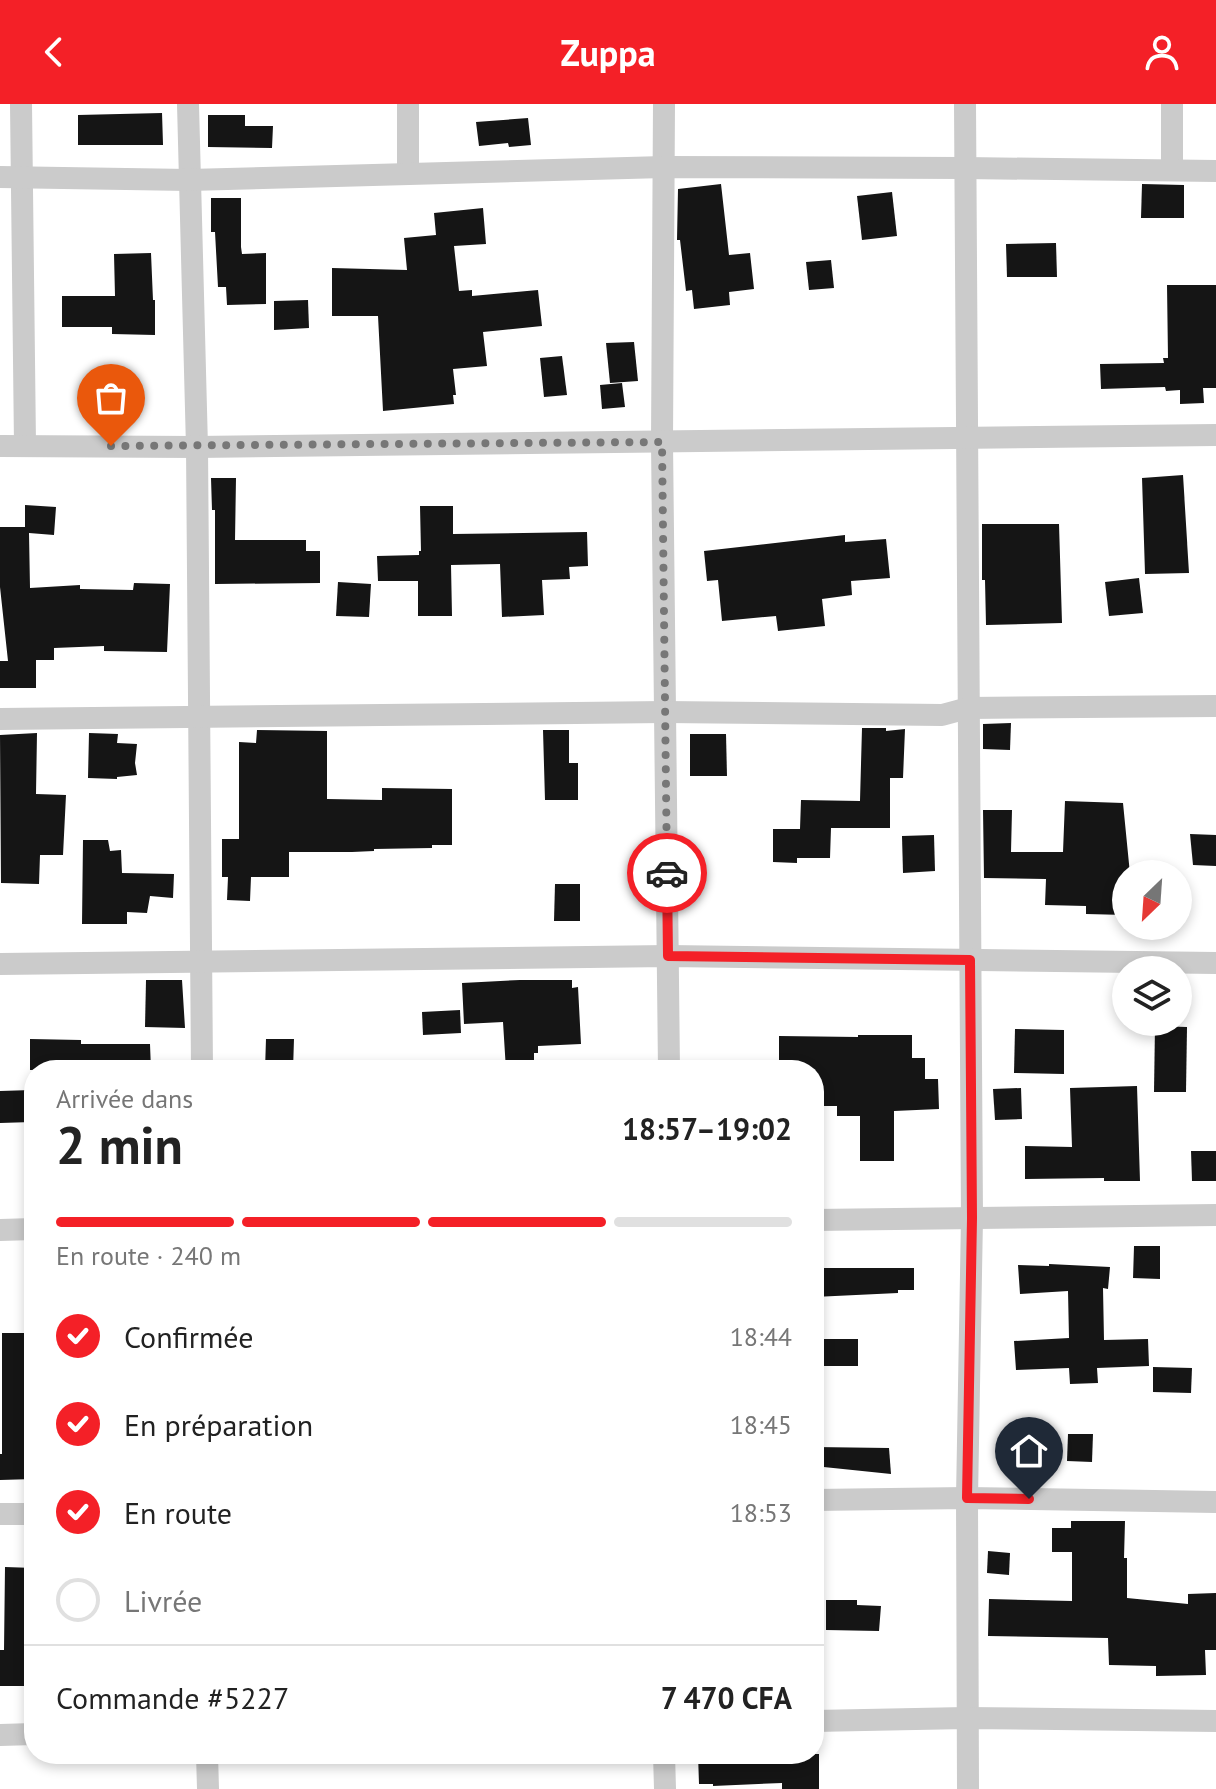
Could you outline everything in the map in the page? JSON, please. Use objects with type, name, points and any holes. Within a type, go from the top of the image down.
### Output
[{"type":"street","points":[[21,104],[11,177],[25,445]]},
{"type":"street","points":[[188,104],[197,447],[202,1060]]},
{"type":"street","points":[[408,104],[408,173]]},
{"type":"street","points":[[664,104],[662,442],[669,1060]]},
{"type":"street","points":[[965,104],[972,1218],[967,1498],[968,1789]]},
{"type":"street","points":[[1172,104],[1172,170]]},
{"type":"street","points":[[11,177],[189,180],[664,167],[1216,171]]},
{"type":"street","points":[[0,446],[197,447],[1216,435]]},
{"type":"street","points":[[0,719],[665,712],[942,715],[968,708],[1216,706]]},
{"type":"street","points":[[0,964],[668,956],[1216,963]]},
{"type":"street","points":[[824,1220],[1216,1215]]},
{"type":"street","points":[[0,1230],[24,1229]]},
{"type":"street","points":[[824,1500],[967,1498],[1216,1502]]},
{"type":"street","points":[[0,1514],[24,1514]]},
{"type":"street","points":[[824,1721],[966,1718],[1216,1721]]},
{"type":"street","points":[[0,1735],[24,1734]]},
{"type":"street","points":[[207,1764],[208,1789]]},
{"type":"street","points":[[664,1764],[665,1789]]},
{"type":"building","points":[[162,113],[163,145],[78,145],[78,115]]},
{"type":"building","points":[[208,115],[245,115],[245,126],[273,126],[272,148],[208,147]]},
{"type":"building","points":[[528,118],[531,145],[509,147],[508,143],[479,146],[476,122]]},
{"type":"building","points":[[721,184],[729,255],[750,253],[754,289],[729,292],[730,305],[694,309],[692,290],[686,291],[680,240],[677,240],[678,189]]},
{"type":"building","points":[[1142,184],[1184,185],[1184,218],[1141,218]]},
{"type":"building","points":[[892,192],[897,236],[862,240],[857,196]]},
{"type":"building","points":[[211,198],[241,198],[242,254],[266,253],[266,304],[227,305],[226,287],[218,287],[215,232],[211,232]]},
{"type":"building","points":[[483,208],[486,244],[454,246],[459,291],[472,290],[472,296],[538,290],[542,326],[483,332],[487,366],[453,369],[454,404],[383,411],[378,316],[332,316],[332,268],[407,270],[404,238],[436,235],[434,213]]},
{"type":"building","points":[[1056,243],[1057,277],[1007,277],[1006,244]]},
{"type":"building","points":[[151,253],[155,335],[112,334],[112,327],[62,327],[62,296],[115,296],[114,254]]},
{"type":"building","points":[[831,260],[834,288],[809,290],[806,262]]},
{"type":"building","points":[[1167,285],[1216,285],[1216,388],[1203,388],[1204,403],[1180,404],[1180,390],[1166,391],[1165,387],[1101,389],[1100,364],[1164,363],[1163,358],[1168,358]]},
{"type":"building","points":[[308,300],[309,328],[274,330],[274,301]]},
{"type":"building","points":[[634,342],[638,381],[610,383],[606,343]]},
{"type":"building","points":[[562,356],[567,395],[544,397],[540,358]]},
{"type":"building","points":[[622,383],[625,407],[602,409],[600,385]]},
{"type":"building","points":[[1183,475],[1189,573],[1145,574],[1142,478]]},
{"type":"building","points":[[211,478],[236,478],[235,540],[306,540],[306,551],[320,551],[320,583],[215,584],[215,510],[212,510]]},
{"type":"building","points":[[25,505],[56,507],[54,535],[29,533],[30,588],[80,585],[80,589],[133,590],[134,583],[170,584],[167,652],[104,651],[104,646],[54,648],[54,660],[36,660],[36,688],[0,688],[0,661],[8,661],[0,587],[0,527],[25,527]]},
{"type":"building","points":[[420,506],[453,506],[453,534],[587,532],[588,566],[569,567],[570,579],[542,580],[544,615],[502,617],[500,564],[451,565],[452,616],[418,616],[418,581],[378,581],[377,556],[419,555]]},
{"type":"building","points":[[982,524],[1059,524],[1062,623],[986,625]]},
{"type":"building","points":[[845,535],[845,542],[886,539],[890,578],[851,581],[852,595],[822,599],[825,626],[778,631],[776,616],[722,621],[718,580],[707,581],[704,551]]},
{"type":"building","points":[[1139,578],[1143,613],[1109,616],[1105,582]]},
{"type":"building","points":[[338,582],[371,584],[369,617],[336,616]]},
{"type":"building","points":[[1011,723],[1010,750],[983,749],[983,724]]},
{"type":"building","points":[[862,728],[886,728],[886,731],[905,729],[903,778],[890,778],[890,828],[831,828],[830,858],[797,858],[797,863],[773,862],[773,829],[800,829],[801,800],[860,801]]},
{"type":"building","points":[[257,730],[327,731],[327,799],[382,800],[382,788],[452,789],[452,845],[352,852],[289,852],[289,877],[251,877],[250,901],[227,900],[228,877],[222,877],[222,839],[239,839],[239,742],[256,743]]},
{"type":"building","points":[[543,730],[569,730],[569,763],[578,763],[578,800],[545,800]]},
{"type":"building","points":[[37,733],[36,794],[66,795],[63,855],[40,855],[39,884],[1,883],[0,735]]},
{"type":"building","points":[[89,733],[118,734],[117,743],[137,744],[137,775],[117,779],[88,778]]},
{"type":"building","points":[[690,734],[726,734],[727,776],[690,776]]},
{"type":"building","points":[[1065,801],[1123,803],[1129,860],[1112,860],[1112,915],[1086,914],[1086,906],[1045,905],[1046,879],[984,878],[983,810],[1012,810],[1011,852],[1063,852]]},
{"type":"building","points":[[1190,834],[1216,835],[1216,866],[1193,865]]},
{"type":"building","points":[[934,835],[935,871],[903,873],[902,836]]},
{"type":"building","points":[[83,840],[108,840],[110,851],[121,850],[122,873],[174,874],[173,898],[150,896],[147,913],[127,912],[127,924],[82,924]]},
{"type":"building","points":[[555,884],[580,884],[580,921],[554,921]]},
{"type":"building","points":[[146,980],[182,980],[185,1028],[145,1027]]},
{"type":"building","points":[[572,980],[572,988],[578,987],[581,1044],[538,1046],[534,1060],[505,1060],[503,1022],[464,1024],[462,983]]},
{"type":"building","points":[[460,1010],[461,1033],[423,1035],[422,1012]]},
{"type":"building","points":[[1015,1029],[1064,1030],[1064,1074],[1014,1073]]},
{"type":"building","points":[[912,1035],[912,1058],[925,1058],[925,1079],[938,1079],[939,1109],[894,1111],[894,1161],[860,1161],[860,1116],[837,1116],[837,1106],[824,1106],[824,1060],[779,1060],[779,1036]]},
{"type":"building","points":[[1155,1036],[1187,1036],[1186,1092],[1154,1092]]},
{"type":"building","points":[[30,1039],[81,1040],[81,1044],[150,1044],[151,1060],[30,1060]]},
{"type":"building","points":[[266,1039],[294,1039],[293,1060],[265,1060]]},
{"type":"building","points":[[1137,1086],[1140,1181],[1025,1179],[1025,1146],[1072,1147],[1070,1088]]},
{"type":"building","points":[[1021,1088],[1022,1119],[995,1120],[993,1089]]},
{"type":"building","points":[[24,1090],[24,1122],[0,1123],[0,1091]]},
{"type":"building","points":[[1191,1151],[1216,1151],[1216,1181],[1192,1181]]},
{"type":"building","points":[[1134,1246],[1160,1246],[1160,1279],[1133,1278]]},
{"type":"building","points":[[1018,1265],[1110,1267],[1108,1289],[1103,1288],[1104,1340],[1148,1339],[1149,1366],[1097,1368],[1098,1383],[1070,1384],[1069,1368],[1016,1370],[1014,1341],[1069,1338],[1068,1291],[1020,1294]]},
{"type":"building","points":[[824,1268],[914,1268],[914,1290],[898,1290],[898,1293],[824,1297]]},
{"type":"building","points":[[2,1333],[24,1333],[24,1479],[0,1480]]},
{"type":"building","points":[[824,1339],[858,1339],[858,1366],[824,1366]]},
{"type":"building","points":[[1153,1367],[1192,1368],[1191,1393],[1153,1392]]},
{"type":"building","points":[[1068,1434],[1093,1434],[1092,1462],[1067,1461]]},
{"type":"building","points":[[824,1447],[889,1448],[891,1474],[824,1467]]},
{"type":"building","points":[[1071,1521],[1125,1521],[1127,1598],[1188,1604],[1188,1594],[1216,1593],[1216,1650],[1205,1650],[1206,1675],[1156,1676],[1156,1666],[1109,1665],[1108,1638],[988,1636],[989,1599],[1072,1601],[1072,1552],[1052,1552],[1052,1528],[1071,1528]]},
{"type":"building","points":[[988,1551],[1010,1553],[1009,1575],[987,1573]]},
{"type":"building","points":[[5,1567],[24,1568],[24,1686],[0,1686],[0,1650],[4,1650]]},
{"type":"building","points":[[826,1600],[857,1600],[857,1605],[881,1606],[879,1631],[826,1630]]},
{"type":"building","points":[[698,1764],[819,1764],[819,1789],[782,1789],[782,1783],[699,1784]]},
{"type":"way so far","points":[[111,446],[662,442],[667,873]]},
{"type":"route","points":[[667,873],[668,956],[970,960],[972,1218],[967,1498],[1029,1499]]}]
